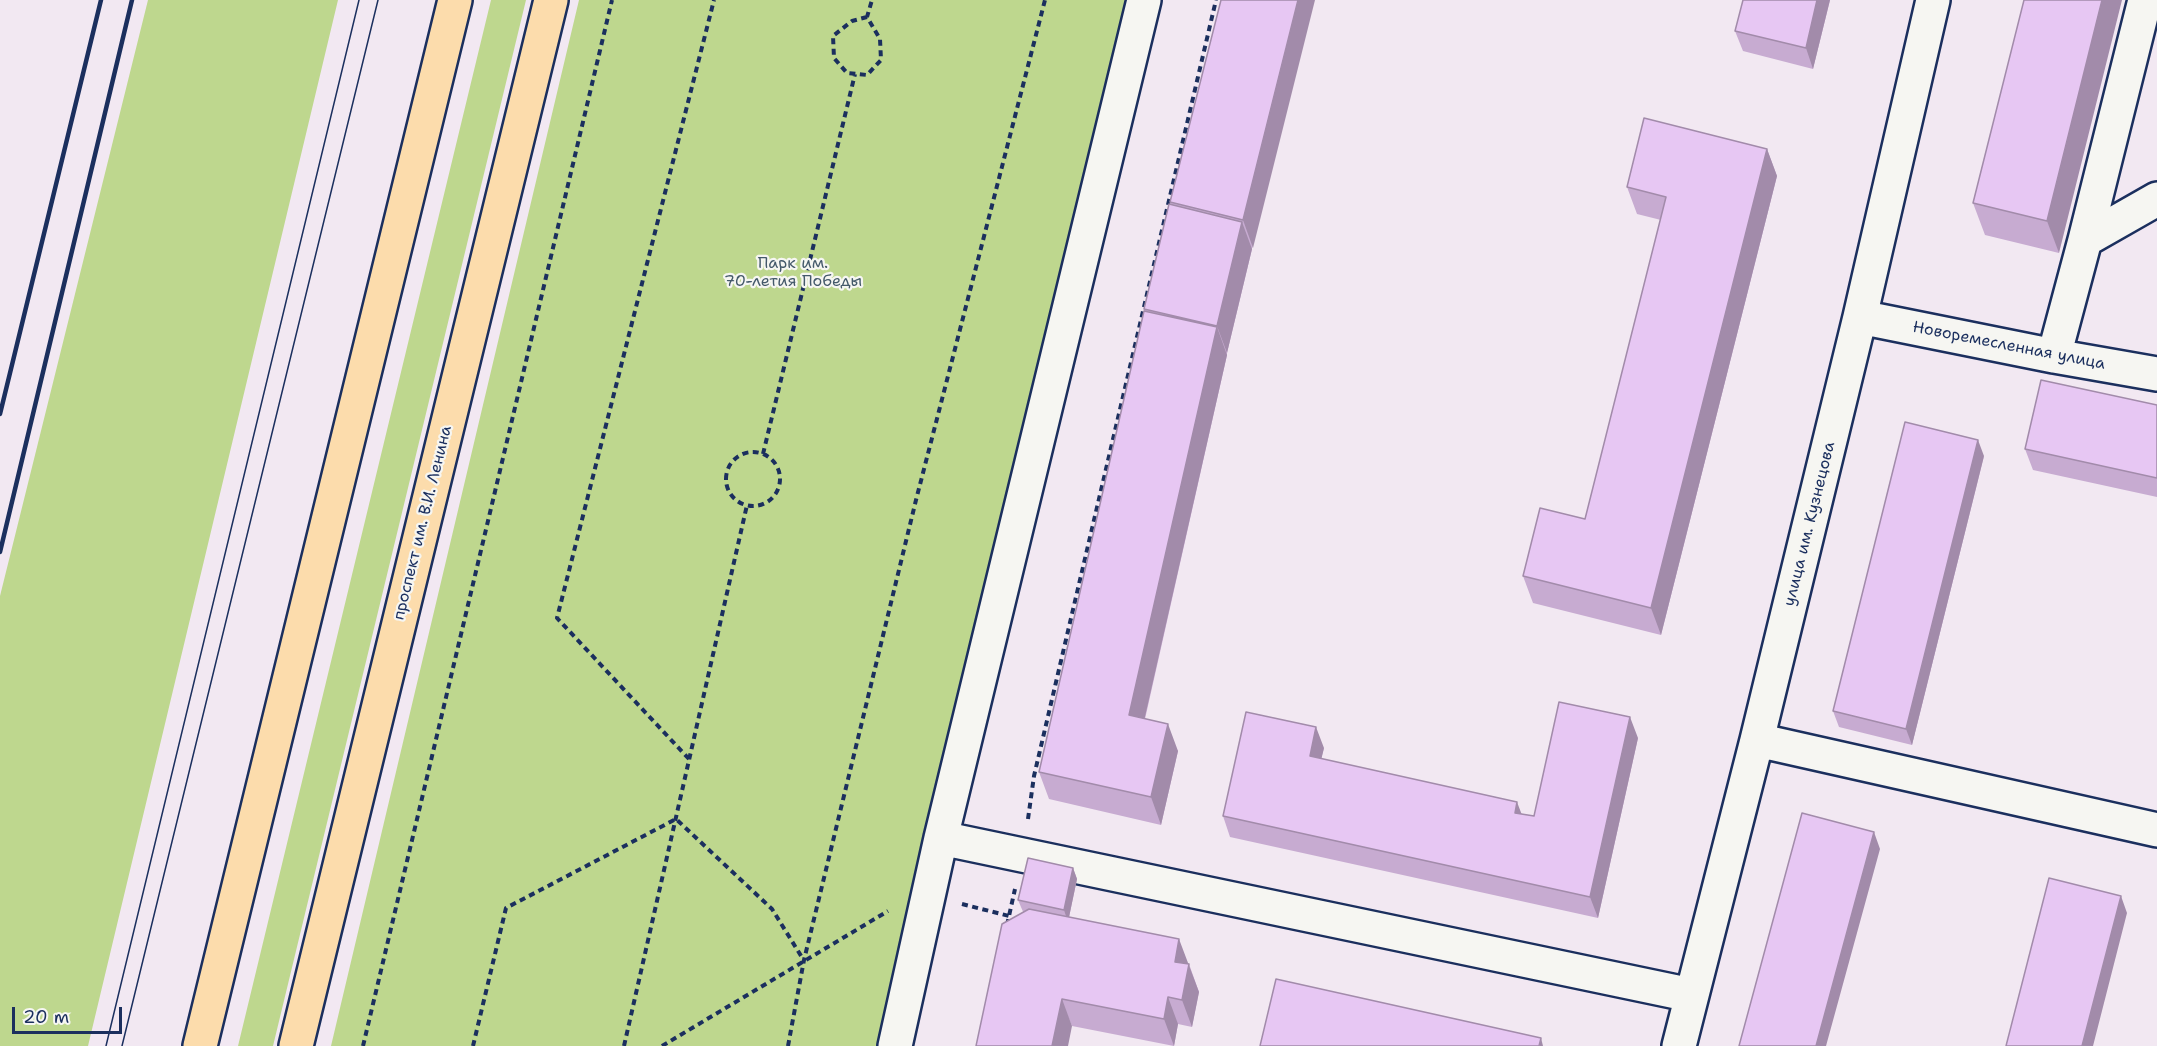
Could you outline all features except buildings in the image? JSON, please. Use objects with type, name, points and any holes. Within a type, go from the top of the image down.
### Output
[{"type":"main road","points":[[200,1046],[455,0]]},
{"type":"main road","name":"проспект им. В.И. Ленина","points":[[296,1046],[551,0]]},
{"type":"street","points":[[895,1046],[941,838],[1144,0]]},
{"type":"street","name":"улица им. Кузнецова","points":[[1679,1046],[1757,740],[1860,317],[1933,0]]},
{"type":"street","points":[[2054,356],[2145,0]]},
{"type":"street","points":[[2085,240],[2157,199]]},
{"type":"street","name":"Новоремесленная улица","points":[[1860,317],[2157,374]]},
{"type":"street","points":[[1757,740],[2157,830]]},
{"type":"street","points":[[941,838],[1691,996]]},
{"type":"path","points":[[363,1046],[612,0]]},
{"type":"path","points":[[689,759],[557,618],[714,0]]},
{"type":"path","points":[[867,17],[852,21],[833,36],[834,57],[847,73],[867,75],[881,60],[880,39],[867,17],[872,0]]},
{"type":"path","points":[[788,1046],[804,960],[916,500],[1045,0]]},
{"type":"path","points":[[1006,927],[1023,855],[1034,776],[1216,0]]},
{"type":"path","points":[[762,454],[855,74]]},
{"type":"path","points":[[746,453],[762,454],[770,458],[779,473],[780,483],[777,491],[765,503],[747,505],[732,496],[726,480],[728,471],[731,463],[746,453]]},
{"type":"path","points":[[624,1046],[747,505]]},
{"type":"path","points":[[675,819],[772,909],[804,960]]},
{"type":"path","points":[[473,1046],[506,908],[675,819]]},
{"type":"path","points":[[662,1046],[895,906]]},
{"type":"green space","points":[[148,0],[338,0],[88,1046],[0,1046],[0,596]]},
{"type":"green space","points":[[491,0],[526,0],[273,1046],[238,1046]]},
{"type":"green space","name":"Парк им. 70-летия Победы","points":[[579,0],[1138,0],[889,1046],[331,1046]]},
{"type":"tram line","points":[[106,1046],[359,0]]},
{"type":"tram line","points":[[122,1046],[378,0]]},
{"type":"railway","points":[[0,414],[101,0]]},
{"type":"railway","points":[[0,552],[132,0]]}]
